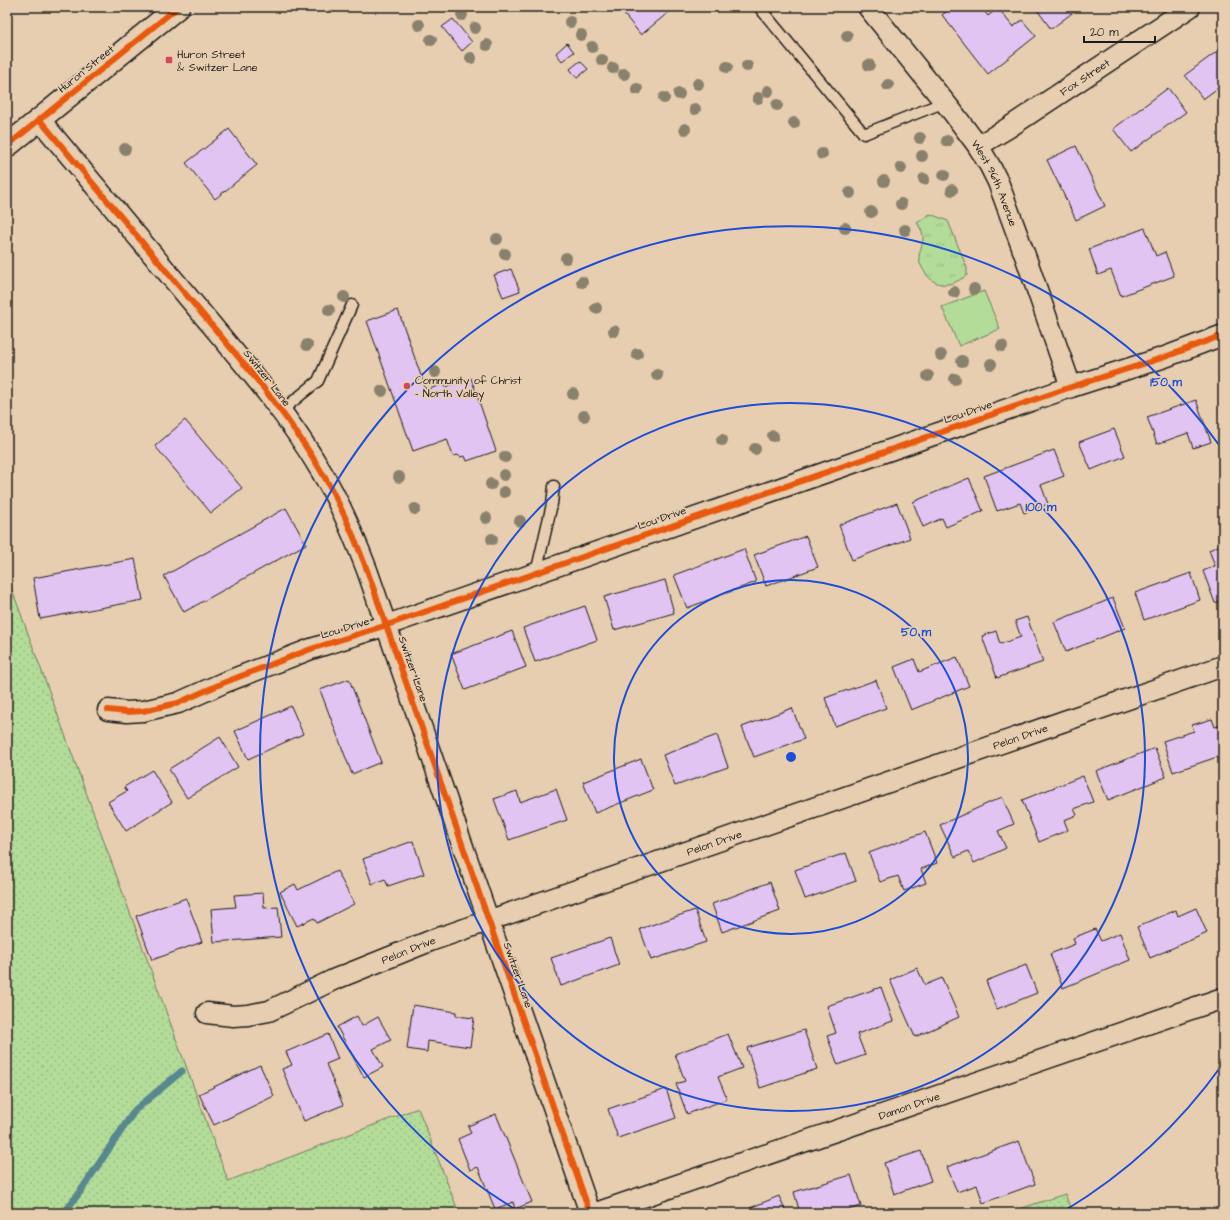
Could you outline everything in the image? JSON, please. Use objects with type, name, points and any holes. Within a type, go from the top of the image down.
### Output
[{"type":"main road","name":"Huron Street","points":[[7,146],[178,7]]},
{"type":"street","name":"West 96th Avenue","points":[[868,7],[945,102],[978,146],[990,166],[998,182],[1070,387]]},
{"type":"street","name":"Fox Street","points":[[978,146],[1008,128],[1190,7]]},
{"type":"street","name":"Switzer Lane","points":[[39,120],[205,318],[280,412],[320,470],[351,528],[387,625],[590,1213]]},
{"type":"street","name":"Lou Drive","points":[[108,710],[127,712],[143,711],[178,703],[223,683],[312,649],[387,625],[1070,387],[1165,357],[1223,335]]},
{"type":"street","name":"Pelon Drive","points":[[207,1013],[234,1016],[269,1011],[333,980],[430,941],[1223,666]]},
{"type":"street","name":"Damon Drive","points":[[596,1213],[1223,998]]},
{"type":"lane","points":[[759,7],[864,134],[945,102]]},
{"type":"lane","points":[[280,412],[318,381],[352,305]]},
{"type":"lane","points":[[536,573],[552,504],[554,486]]},
{"type":"green space","points":[[930,214],[948,221],[967,268],[967,275],[957,281],[946,284],[936,282],[926,274],[919,262],[923,235],[917,223]]},
{"type":"green space","points":[[984,291],[1000,329],[959,346],[942,307]]},
{"type":"green space","points":[[7,576],[228,1181],[418,1108],[459,1213],[7,1213]]},
{"type":"green space","points":[[1065,1194],[1072,1213],[1007,1213]]},
{"type":"building","points":[[618,7],[675,7],[641,35]]},
{"type":"building","points":[[952,7],[981,7],[988,16],[998,8],[1013,27],[1022,20],[1036,36],[988,74],[942,15]]},
{"type":"building","points":[[1035,7],[1080,7],[1051,29]]},
{"type":"building","points":[[453,19],[472,42],[462,51],[442,27]]},
{"type":"building","points":[[567,43],[574,52],[562,61],[556,53]]},
{"type":"building","points":[[1223,47],[1223,84],[1203,99],[1185,75]]},
{"type":"building","points":[[580,61],[588,69],[577,78],[570,69]]},
{"type":"building","points":[[1168,88],[1186,112],[1131,152],[1113,129]]},
{"type":"building","points":[[229,129],[257,165],[215,199],[186,163]]},
{"type":"building","points":[[1076,146],[1105,206],[1076,220],[1047,160]]},
{"type":"building","points":[[1145,228],[1156,256],[1165,252],[1174,276],[1121,296],[1111,270],[1098,275],[1089,249]]},
{"type":"building","points":[[511,269],[520,291],[503,297],[494,275]]},
{"type":"building","name":"Community of Christ - North Valley","points":[[398,310],[426,390],[444,384],[445,387],[471,378],[496,451],[467,461],[465,456],[453,456],[447,439],[413,451],[367,321]]},
{"type":"building","points":[[1196,400],[1211,442],[1193,448],[1188,433],[1157,444],[1147,417]]},
{"type":"building","points":[[185,420],[242,488],[211,513],[155,446]]},
{"type":"building","points":[[1114,429],[1125,456],[1091,470],[1079,442]]},
{"type":"building","points":[[1054,450],[1064,476],[1041,485],[1048,504],[1024,513],[1020,503],[997,511],[984,476]]},
{"type":"building","points":[[969,478],[983,511],[946,527],[942,518],[923,527],[913,502]]},
{"type":"building","points":[[897,503],[910,538],[852,560],[839,525]]},
{"type":"building","points":[[286,508],[306,544],[184,612],[164,576]]},
{"type":"building","points":[[806,536],[818,567],[766,586],[754,555]]},
{"type":"building","points":[[1223,544],[1223,600],[1215,603],[1203,571],[1215,566],[1209,550]]},
{"type":"building","points":[[744,549],[756,582],[687,608],[674,575]]},
{"type":"building","points":[[135,559],[143,600],[40,619],[33,578]]},
{"type":"building","points":[[1191,573],[1200,600],[1144,620],[1135,593]]},
{"type":"building","points":[[665,580],[674,613],[614,630],[604,597]]},
{"type":"building","points":[[1113,598],[1125,628],[1066,652],[1054,622]]},
{"type":"building","points":[[585,606],[597,640],[535,662],[523,628]]},
{"type":"building","points":[[1027,617],[1043,662],[997,678],[982,636],[996,631],[1000,644],[1021,637],[1015,621]]},
{"type":"building","points":[[512,631],[526,667],[465,690],[451,654]]},
{"type":"building","points":[[957,657],[969,686],[911,710],[894,667],[914,659],[919,672]]},
{"type":"building","points":[[349,679],[381,762],[352,774],[320,690]]},
{"type":"building","points":[[876,680],[886,708],[835,726],[825,698]]},
{"type":"building","points":[[291,706],[303,734],[248,759],[235,731]]},
{"type":"building","points":[[792,708],[804,739],[754,757],[742,727]]},
{"type":"building","points":[[1212,719],[1215,727],[1223,725],[1223,755],[1173,772],[1163,741],[1194,731],[1192,725]]},
{"type":"building","points":[[717,735],[728,767],[675,786],[663,755]]},
{"type":"building","points":[[220,737],[238,767],[187,798],[169,769]]},
{"type":"building","points":[[1155,748],[1166,777],[1108,800],[1096,771]]},
{"type":"building","points":[[641,759],[653,790],[595,813],[583,782]]},
{"type":"building","points":[[152,770],[172,802],[126,831],[108,802],[127,791],[124,787]]},
{"type":"building","points":[[1083,776],[1093,802],[1074,809],[1077,815],[1064,820],[1068,830],[1039,842],[1022,800]]},
{"type":"building","points":[[556,789],[567,820],[509,840],[494,799],[517,791],[520,802]]},
{"type":"building","points":[[1002,797],[1014,824],[998,831],[1006,848],[974,863],[968,851],[955,857],[940,825]]},
{"type":"building","points":[[925,832],[937,863],[921,869],[926,883],[904,891],[898,876],[880,882],[869,853]]},
{"type":"building","points":[[413,841],[424,874],[388,886],[385,879],[372,884],[363,859]]},
{"type":"building","points":[[846,853],[856,881],[805,899],[795,870]]},
{"type":"building","points":[[337,871],[354,904],[317,923],[314,918],[297,926],[280,892],[295,884],[298,890]]},
{"type":"building","points":[[770,882],[780,911],[722,932],[712,904]]},
{"type":"building","points":[[263,893],[264,908],[278,907],[281,937],[214,942],[211,909],[236,907],[234,895]]},
{"type":"building","points":[[186,898],[202,942],[152,960],[136,916]]},
{"type":"building","points":[[1196,908],[1207,933],[1150,958],[1137,927],[1176,910],[1178,916]]},
{"type":"building","points":[[695,910],[706,942],[651,960],[640,929]]},
{"type":"building","points":[[1095,929],[1101,941],[1120,933],[1130,960],[1063,988],[1050,954],[1075,944],[1073,938]]},
{"type":"building","points":[[610,938],[619,965],[561,986],[551,958]]},
{"type":"building","points":[[1026,965],[1037,993],[997,1009],[986,981]]},
{"type":"building","points":[[917,968],[925,985],[942,978],[959,1017],[915,1037],[890,980]]},
{"type":"building","points":[[881,987],[893,1021],[857,1034],[865,1055],[838,1065],[827,1036],[836,1033],[827,1006]]},
{"type":"building","points":[[413,1005],[456,1012],[456,1016],[474,1018],[470,1047],[428,1041],[427,1052],[407,1049]]},
{"type":"building","points":[[357,1016],[362,1026],[378,1017],[391,1040],[373,1049],[383,1067],[364,1077],[337,1027]]},
{"type":"building","points":[[804,1030],[817,1069],[760,1088],[747,1048]]},
{"type":"building","points":[[328,1034],[338,1059],[326,1064],[343,1105],[304,1121],[282,1069],[292,1065],[286,1052]]},
{"type":"building","points":[[728,1034],[742,1068],[718,1077],[727,1099],[687,1114],[676,1084],[685,1081],[675,1054]]},
{"type":"building","points":[[260,1065],[274,1096],[214,1125],[199,1094]]},
{"type":"building","points":[[666,1089],[676,1118],[618,1138],[608,1109]]},
{"type":"building","points":[[496,1114],[532,1202],[515,1209],[513,1202],[495,1209],[478,1167],[470,1170],[458,1139],[471,1133],[468,1126]]},
{"type":"building","points":[[1019,1141],[1035,1184],[983,1203],[977,1185],[957,1192],[947,1167]]},
{"type":"building","points":[[921,1151],[931,1181],[894,1194],[884,1163]]},
{"type":"building","points":[[851,1175],[861,1206],[839,1213],[800,1213],[794,1192]]},
{"type":"building","points":[[779,1196],[786,1213],[752,1213],[750,1208]]},
{"type":"waterway","points":[[64,1213],[80,1192],[135,1110],[182,1071]]},
{"type":"cycle path","points":[[7,146],[178,7]]},
{"type":"cycle path","points":[[39,119],[256,378],[306,447],[334,495],[352,532],[367,570],[590,1213]]},
{"type":"cycle path","points":[[108,710],[127,712],[143,711],[178,703],[223,683],[311,649],[387,625],[1071,387],[1165,357],[1223,335]]},
{"type":"place","name":"Huron Street & Switzer Lane","points":[[169,60]]},
{"type":"place","name":"Community of Christ - North Valley","points":[[407,386]]}]
